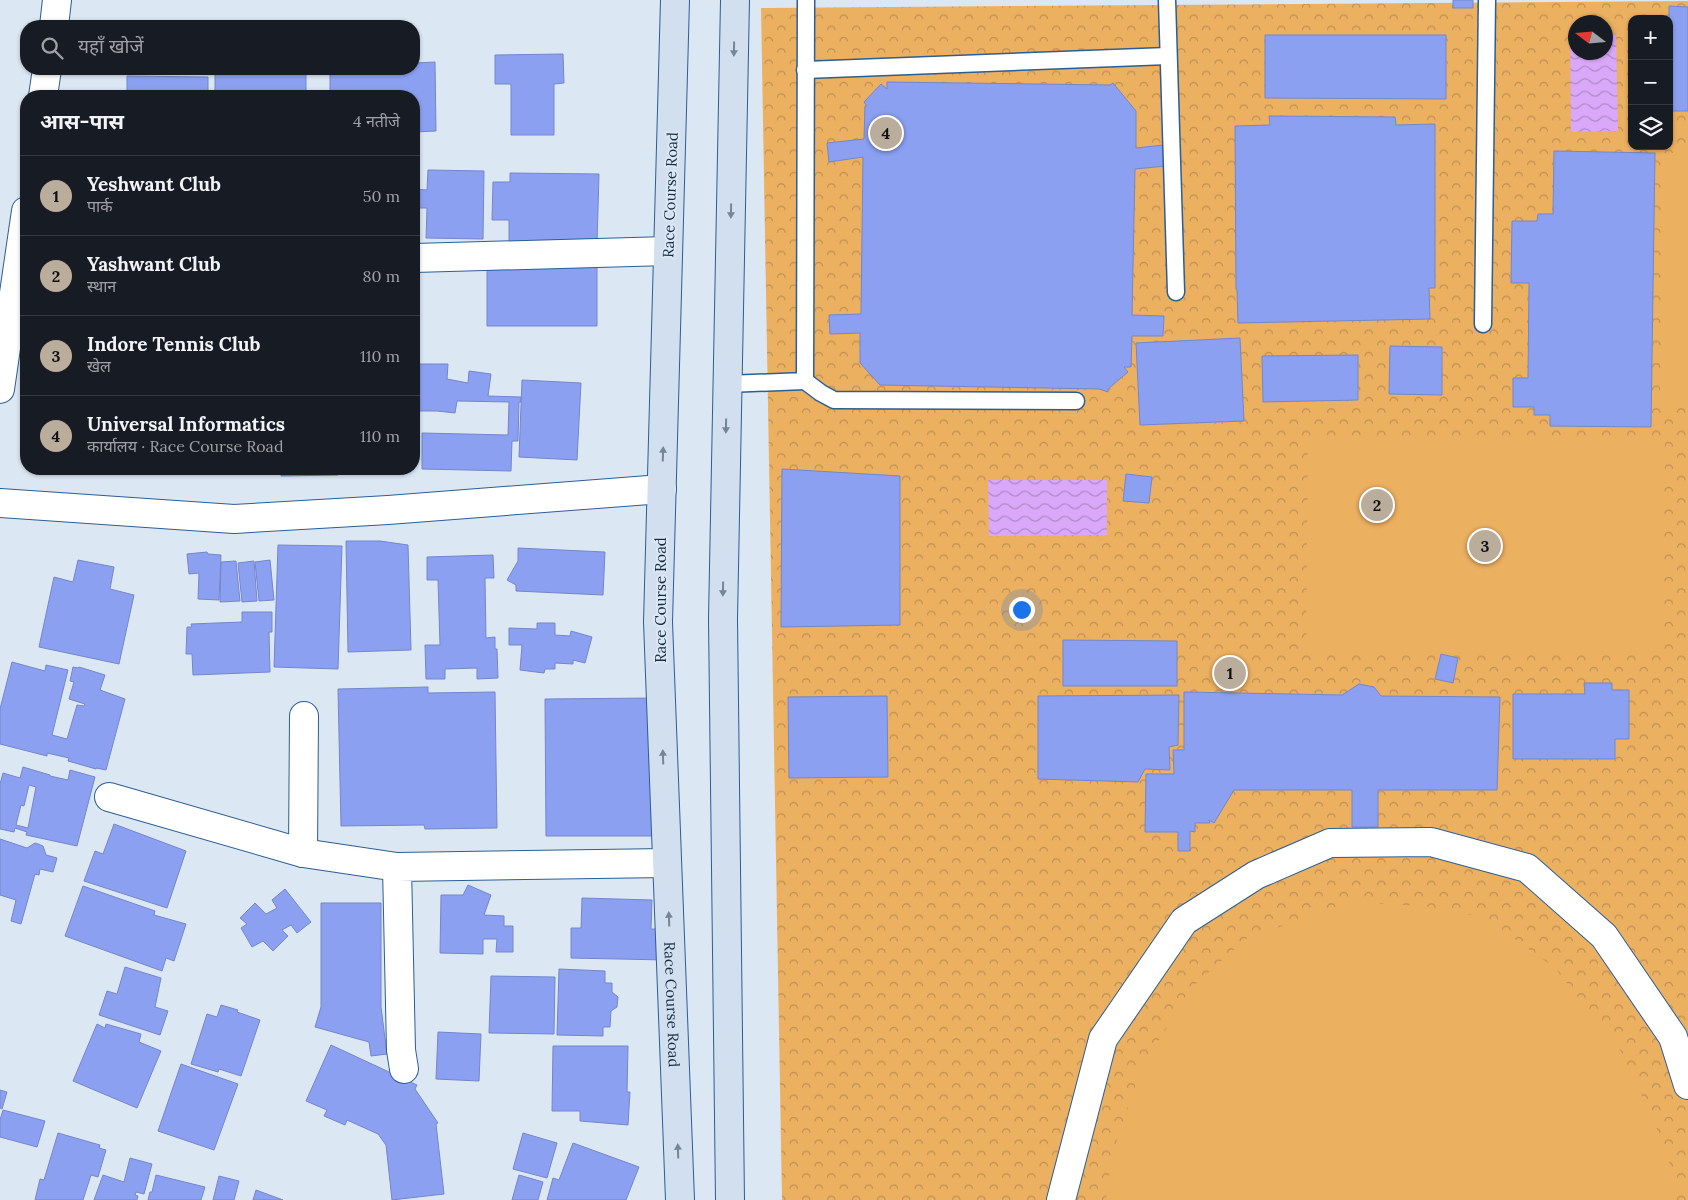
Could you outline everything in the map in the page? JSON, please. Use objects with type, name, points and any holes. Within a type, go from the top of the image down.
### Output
[{"type":"main road","name":"Race Course Road","points":[[675,0],[658,622],[680,1200]]},
{"type":"main road","points":[[730,1200],[723,619],[734,0]]},
{"type":"street","points":[[55,20],[57,0]]},
{"type":"street","points":[[44,90],[46,75]]},
{"type":"street","points":[[420,258],[668,251]]},
{"type":"street","points":[[0,389],[20,252]]},
{"type":"street","points":[[0,503],[234,518],[388,510],[662,489]]},
{"type":"street","points":[[303,853],[304,716]]},
{"type":"street","points":[[109,798],[303,853],[396,867],[667,863]]},
{"type":"street","points":[[1060,1200],[1103,1039],[1184,921],[1256,875],[1330,843],[1431,842],[1527,868],[1604,936],[1673,1037],[1688,1085]]},
{"type":"street","points":[[396,867],[401,1050],[404,1069]]},
{"type":"lane","points":[[805,381],[806,0]]},
{"type":"lane","points":[[1167,0],[1176,292]]},
{"type":"lane","points":[[1483,324],[1487,0]]},
{"type":"lane","points":[[806,70],[1168,56]]},
{"type":"lane","points":[[727,384],[805,381],[834,400],[1076,401]]},
{"type":"green space","points":[[1688,1],[1688,1200],[782,1200],[761,8]]},
{"type":"green space","points":[[1664,153],[1688,153],[1688,406],[1660,406]]},
{"type":"green space","points":[[1308,438],[1665,441],[1662,654],[1306,651]]},
{"type":"green space","points":[[1349,902],[1424,906],[1486,918],[1555,968],[1622,1053],[1667,1151],[1676,1200],[1106,1200],[1112,1155],[1140,1072],[1190,989],[1246,939]]},
{"type":"water","points":[[1613,34],[1616,34],[1618,131],[1571,132],[1570,60],[1613,60]]},
{"type":"water","points":[[988,480],[1107,480],[1107,535],[989,536]]},
{"type":"building","points":[[1453,0],[1473,0],[1473,8],[1453,8]]},
{"type":"building","points":[[1669,6],[1688,7],[1688,111],[1673,111],[1673,15],[1669,15]]},
{"type":"building","points":[[1265,35],[1446,35],[1446,99],[1265,98]]},
{"type":"building","points":[[563,54],[564,83],[554,84],[554,135],[511,135],[511,84],[495,84],[495,55]]},
{"type":"building","points":[[435,62],[436,131],[420,132],[420,90],[330,90],[330,75],[420,75],[420,63]]},
{"type":"building","points":[[215,75],[306,75],[306,90],[215,90]]},
{"type":"building","points":[[127,76],[208,77],[208,90],[127,90]]},
{"type":"building","points":[[887,82],[1110,85],[1113,83],[1136,111],[1136,148],[1164,145],[1166,166],[1135,169],[1132,315],[1164,316],[1163,336],[1132,336],[1131,367],[1124,367],[1128,372],[1108,389],[1108,392],[1099,389],[880,385],[860,363],[860,333],[830,334],[829,315],[861,314],[863,157],[829,162],[827,143],[864,139],[865,106],[867,106],[864,102],[881,84],[887,89]]},
{"type":"building","points":[[1269,116],[1395,117],[1396,125],[1435,124],[1435,288],[1429,288],[1430,319],[1238,323],[1235,126],[1270,125]]},
{"type":"building","points":[[1554,151],[1655,153],[1651,427],[1550,426],[1550,415],[1534,415],[1534,407],[1513,407],[1513,378],[1528,378],[1529,283],[1511,283],[1512,221],[1537,221],[1538,214],[1553,214]]},
{"type":"building","points":[[428,170],[484,171],[483,239],[426,238],[427,208],[420,208],[420,189],[427,190]]},
{"type":"building","points":[[510,173],[599,174],[597,244],[509,243],[509,220],[492,220],[493,182],[510,182]]},
{"type":"building","points":[[597,266],[597,326],[487,326],[487,267]]},
{"type":"building","points":[[1240,338],[1244,421],[1140,425],[1136,343]]},
{"type":"building","points":[[1390,346],[1442,347],[1442,395],[1389,394]]},
{"type":"building","points":[[1358,355],[1358,400],[1263,402],[1262,356]]},
{"type":"building","points":[[420,364],[448,364],[447,379],[468,383],[469,371],[491,374],[488,396],[521,397],[521,402],[519,402],[518,441],[512,441],[511,471],[422,469],[422,433],[508,435],[509,402],[457,401],[455,413],[420,411]]},
{"type":"building","points":[[522,380],[581,383],[577,460],[519,457]]},
{"type":"building","points":[[782,469],[900,476],[900,625],[781,627]]},
{"type":"building","points":[[1126,474],[1152,477],[1149,503],[1123,501]]},
{"type":"building","points":[[281,475],[338,475],[281,476]]},
{"type":"building","points":[[346,541],[380,541],[408,545],[411,650],[348,652]]},
{"type":"building","points":[[278,545],[342,546],[338,669],[274,667]]},
{"type":"building","points":[[518,548],[605,552],[603,595],[516,591],[516,585],[507,580],[518,561]]},
{"type":"building","points":[[207,552],[208,554],[221,555],[219,600],[198,599],[199,573],[189,574],[187,554]]},
{"type":"building","points":[[493,555],[494,578],[485,578],[486,638],[495,637],[498,678],[477,679],[477,668],[445,669],[445,679],[426,679],[425,645],[440,645],[438,580],[427,580],[427,557]]},
{"type":"building","points":[[78,560],[114,567],[110,589],[134,595],[119,664],[39,647],[54,577],[73,582]]},
{"type":"building","points":[[270,560],[274,600],[259,601],[255,562]]},
{"type":"building","points":[[236,561],[240,601],[220,602],[221,562]]},
{"type":"building","points":[[254,561],[257,601],[242,602],[238,563]]},
{"type":"building","points":[[242,612],[272,612],[272,632],[269,632],[270,672],[193,675],[192,654],[186,654],[187,627],[192,627],[191,624],[242,622]]},
{"type":"building","points":[[537,623],[555,623],[555,635],[570,636],[571,631],[592,637],[585,663],[573,660],[573,664],[555,663],[555,669],[545,669],[544,673],[520,670],[522,645],[509,645],[509,628],[537,629]]},
{"type":"building","points":[[1063,640],[1177,641],[1177,686],[1063,686]]},
{"type":"building","points":[[1441,654],[1458,658],[1453,683],[1435,679]]},
{"type":"building","points":[[12,662],[45,671],[46,665],[68,670],[52,735],[67,739],[77,705],[84,706],[85,704],[69,699],[74,682],[70,681],[73,667],[105,675],[100,690],[125,699],[106,770],[68,761],[69,758],[47,753],[47,756],[0,744],[0,709]]},
{"type":"building","points":[[1584,683],[1612,683],[1612,690],[1629,690],[1629,739],[1615,739],[1615,759],[1513,759],[1513,694],[1585,694]]},
{"type":"building","points":[[1359,684],[1374,687],[1381,696],[1500,697],[1497,790],[1378,790],[1378,827],[1352,827],[1352,790],[1234,790],[1214,823],[1209,820],[1210,823],[1195,823],[1195,832],[1190,831],[1190,851],[1178,851],[1178,832],[1145,832],[1146,774],[1174,774],[1173,750],[1184,750],[1184,692],[1342,695]]},
{"type":"building","points":[[428,687],[428,693],[495,692],[497,828],[425,829],[424,825],[341,826],[338,689]]},
{"type":"building","points":[[1179,695],[1178,745],[1169,747],[1170,770],[1145,769],[1138,782],[1038,779],[1038,696]]},
{"type":"building","points":[[887,696],[888,777],[789,778],[788,697]]},
{"type":"building","points":[[654,698],[655,836],[546,836],[545,699]]},
{"type":"building","points":[[23,767],[68,780],[70,770],[95,777],[77,846],[26,835],[27,832],[15,828],[14,832],[0,829],[0,784],[3,773],[20,778]],"holes":[[[29,785],[36,787],[28,828],[16,825],[21,805],[24,806]]]},
{"type":"building","points":[[114,824],[186,851],[167,908],[84,881],[95,851],[103,854]]},
{"type":"building","points":[[0,839],[27,848],[35,843],[43,846],[46,855],[57,858],[53,872],[40,869],[39,875],[35,874],[21,924],[11,921],[16,900],[0,895]]},
{"type":"building","points":[[468,885],[491,895],[484,915],[504,916],[504,926],[513,926],[513,952],[496,952],[497,939],[483,939],[483,954],[440,953],[441,895],[463,895]]},
{"type":"building","points":[[83,886],[155,911],[154,915],[186,924],[174,961],[166,958],[162,971],[65,936]]},
{"type":"building","points":[[285,889],[311,922],[297,933],[291,925],[282,930],[288,936],[273,951],[263,941],[252,947],[241,928],[247,924],[240,918],[255,903],[266,914],[277,908],[272,900]]},
{"type":"building","points":[[582,898],[652,900],[651,929],[665,929],[665,960],[571,958],[571,928],[581,928]]},
{"type":"building","points":[[321,903],[381,903],[381,1007],[387,1054],[371,1056],[369,1042],[315,1027],[321,1007]]},
{"type":"building","points":[[125,967],[161,978],[155,1007],[168,1011],[160,1035],[99,1015],[107,991],[117,994]]},
{"type":"building","points":[[559,969],[605,971],[605,983],[612,983],[612,992],[618,997],[617,1007],[611,1011],[610,1027],[603,1027],[603,1036],[557,1035]]},
{"type":"building","points":[[491,976],[555,977],[554,1034],[489,1033]]},
{"type":"building","points":[[221,1005],[260,1020],[241,1076],[219,1069],[218,1072],[191,1064],[207,1014],[217,1017]]},
{"type":"building","points":[[97,1024],[105,1028],[106,1024],[141,1034],[139,1042],[161,1051],[137,1108],[73,1081]]},
{"type":"building","points":[[438,1032],[481,1034],[479,1081],[436,1079]]},
{"type":"building","points":[[331,1045],[417,1085],[415,1089],[438,1123],[436,1124],[444,1194],[392,1200],[386,1145],[378,1134],[347,1120],[345,1125],[324,1116],[327,1110],[306,1101]]},
{"type":"building","points":[[553,1046],[628,1046],[627,1092],[630,1092],[628,1125],[580,1121],[580,1111],[552,1111]]},
{"type":"building","points":[[181,1064],[238,1084],[214,1150],[158,1131]]},
{"type":"building","points":[[0,1090],[7,1092],[2,1109],[0,1108]]},
{"type":"building","points":[[3,1110],[45,1121],[37,1147],[0,1137],[0,1120]]},
{"type":"building","points":[[58,1133],[100,1145],[99,1148],[106,1150],[98,1177],[91,1175],[83,1200],[35,1200],[40,1179],[44,1180]]},
{"type":"building","points":[[523,1133],[557,1143],[547,1178],[513,1169]]},
{"type":"building","points":[[573,1143],[639,1167],[626,1200],[547,1200],[553,1178],[559,1180]]},
{"type":"building","points":[[130,1158],[152,1164],[144,1194],[136,1192],[137,1200],[94,1200],[103,1175],[124,1182]]},
{"type":"building","points":[[156,1175],[205,1187],[201,1200],[148,1200]]},
{"type":"building","points":[[519,1175],[543,1182],[538,1200],[512,1200]]},
{"type":"building","points":[[219,1176],[239,1181],[234,1200],[213,1200]]},
{"type":"building","points":[[256,1190],[283,1200],[253,1200]]},
{"type":"place","name":"Universal Informatics","points":[[886,133]]},
{"type":"place","name":"Yashwant Club","points":[[1377,505]]},
{"type":"place","name":"Indore Tennis Club","points":[[1485,546]]},
{"type":"place","name":"Yeshwant Club","points":[[1230,673]]}]
